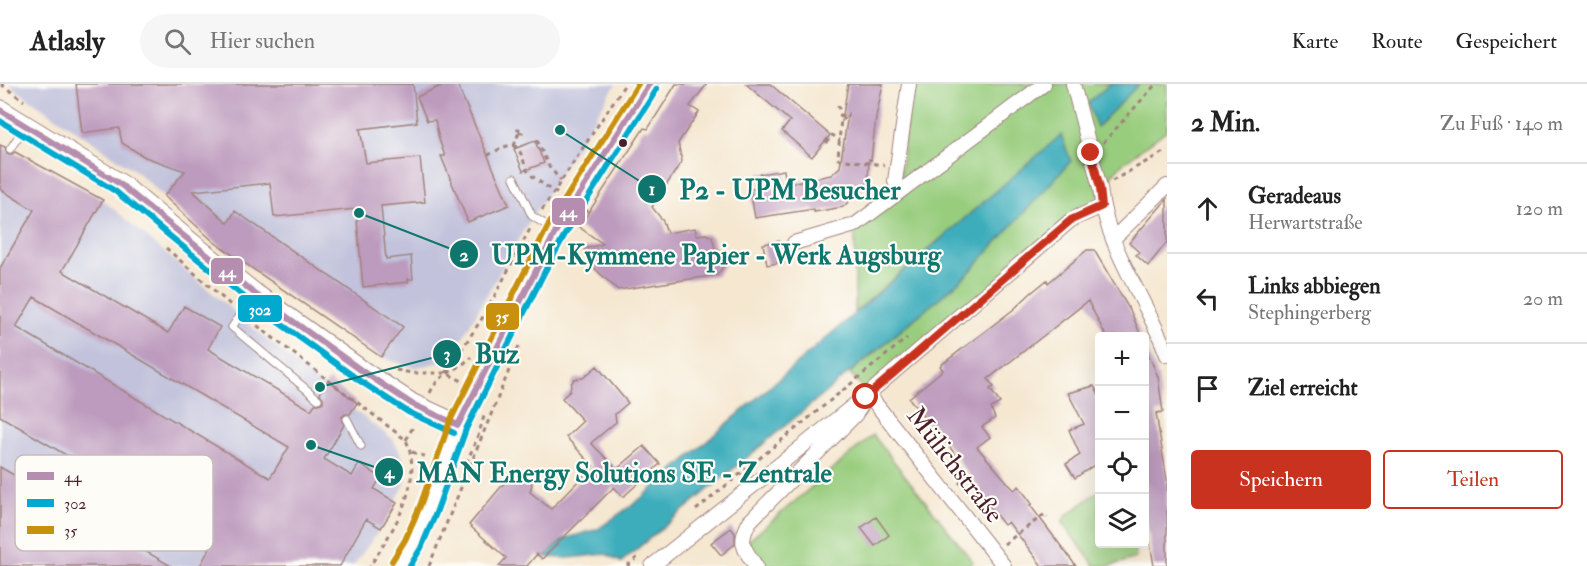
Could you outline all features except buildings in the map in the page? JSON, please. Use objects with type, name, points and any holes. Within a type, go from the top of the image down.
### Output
[{"type":"main road","points":[[0,110],[120,184],[255,294],[365,374],[412,404],[458,425],[428,509],[413,544],[400,566]]},
{"type":"street","points":[[458,425],[556,231],[649,84]]},
{"type":"street","points":[[899,192],[896,181],[909,84]]},
{"type":"street","points":[[794,243],[855,225],[1044,84]]},
{"type":"street","points":[[1072,84],[1100,188],[1102,206],[1113,239],[1167,355]]},
{"type":"street","points":[[1113,239],[1167,186]]},
{"type":"street","points":[[651,566],[867,395],[1071,220],[1102,206]]},
{"type":"street","points":[[756,566],[742,544],[743,533],[750,521],[855,415],[867,395]]},
{"type":"street","name":"Mülichstraße","points":[[867,395],[1004,566]]},
{"type":"lane","points":[[10,149],[25,127]]},
{"type":"lane","points":[[514,178],[532,216],[556,231]]},
{"type":"lane","points":[[255,294],[232,327],[318,399]]},
{"type":"lane","points":[[347,419],[362,446]]},
{"type":"path","points":[[1091,153],[1108,138],[1156,84]]},
{"type":"path","points":[[838,105],[841,117],[841,141],[838,159],[898,167]]},
{"type":"path","points":[[514,146],[519,134]]},
{"type":"path","points":[[826,141],[832,135],[841,141]]},
{"type":"path","points":[[537,140],[548,165],[561,181]]},
{"type":"path","points":[[488,155],[514,146],[518,149],[525,167],[532,176],[587,213],[591,205]]},
{"type":"path","points":[[1100,188],[1167,150]]},
{"type":"path","points":[[161,244],[241,314],[406,440],[412,452],[413,469],[408,494],[386,540],[370,566]]},
{"type":"path","points":[[693,512],[908,338]]},
{"type":"path","points":[[429,566],[519,345]]},
{"type":"path","points":[[436,380],[465,364]]},
{"type":"path","points":[[412,374],[446,373]]},
{"type":"path","points":[[491,394],[498,398]]},
{"type":"path","points":[[993,552],[1045,514],[1047,518]]},
{"type":"path","points":[[627,566],[641,555]]},
{"type":"shaded area","points":[[10,84],[616,84],[524,230],[463,337],[440,362],[414,368],[381,357],[214,242],[137,172]]},
{"type":"shaded area","points":[[0,145],[103,200],[323,387],[393,439],[402,456],[405,484],[381,528],[353,566],[0,566]]},
{"type":"green space","points":[[909,84],[1167,84],[1167,130],[1122,164],[1100,188],[1102,206],[1071,220],[868,394],[850,373],[967,275],[1061,136],[855,312],[855,225],[899,192]]},
{"type":"green space","points":[[873,435],[973,562],[968,566],[765,566],[747,542]]},
{"type":"green space","points":[[1095,494],[1095,548],[1135,548],[1136,558],[1109,566],[1095,566],[1063,524],[1066,516]]},
{"type":"water","points":[[1110,84],[1139,84],[1097,127],[1088,103]]},
{"type":"water","points":[[1061,135],[1071,161],[967,275],[621,562],[606,554],[568,558],[544,557],[564,539],[598,529],[639,500]]},
{"type":"transit line","name":"35","points":[[392,561],[405,540],[420,506],[450,421],[548,226],[638,84]]},
{"type":"transit line","name":"44","points":[[458,425],[556,231],[649,84]]},
{"type":"transit line","name":"302","points":[[410,566],[421,548],[436,513],[466,429],[545,271],[564,236],[657,89]]},
{"type":"transit line","name":"44","points":[[0,110],[120,184],[255,294],[365,373],[412,404],[458,425]]},
{"type":"transit line","name":"302","points":[[0,121],[115,191],[249,301],[360,381],[408,412],[454,433]]},
{"type":"place","name":"P2 - UPM Besucher","points":[[560,130]]},
{"type":"place","name":"UPM-Kymmene Papier - Werk Augsburg","points":[[359,213]]},
{"type":"place","name":"Buz","points":[[320,387]]},
{"type":"place","name":"MAN Energy Solutions SE - Zentrale","points":[[311,445]]},
{"type":"route","points":[[866,397],[1071,220],[1102,206],[1091,153]]}]
